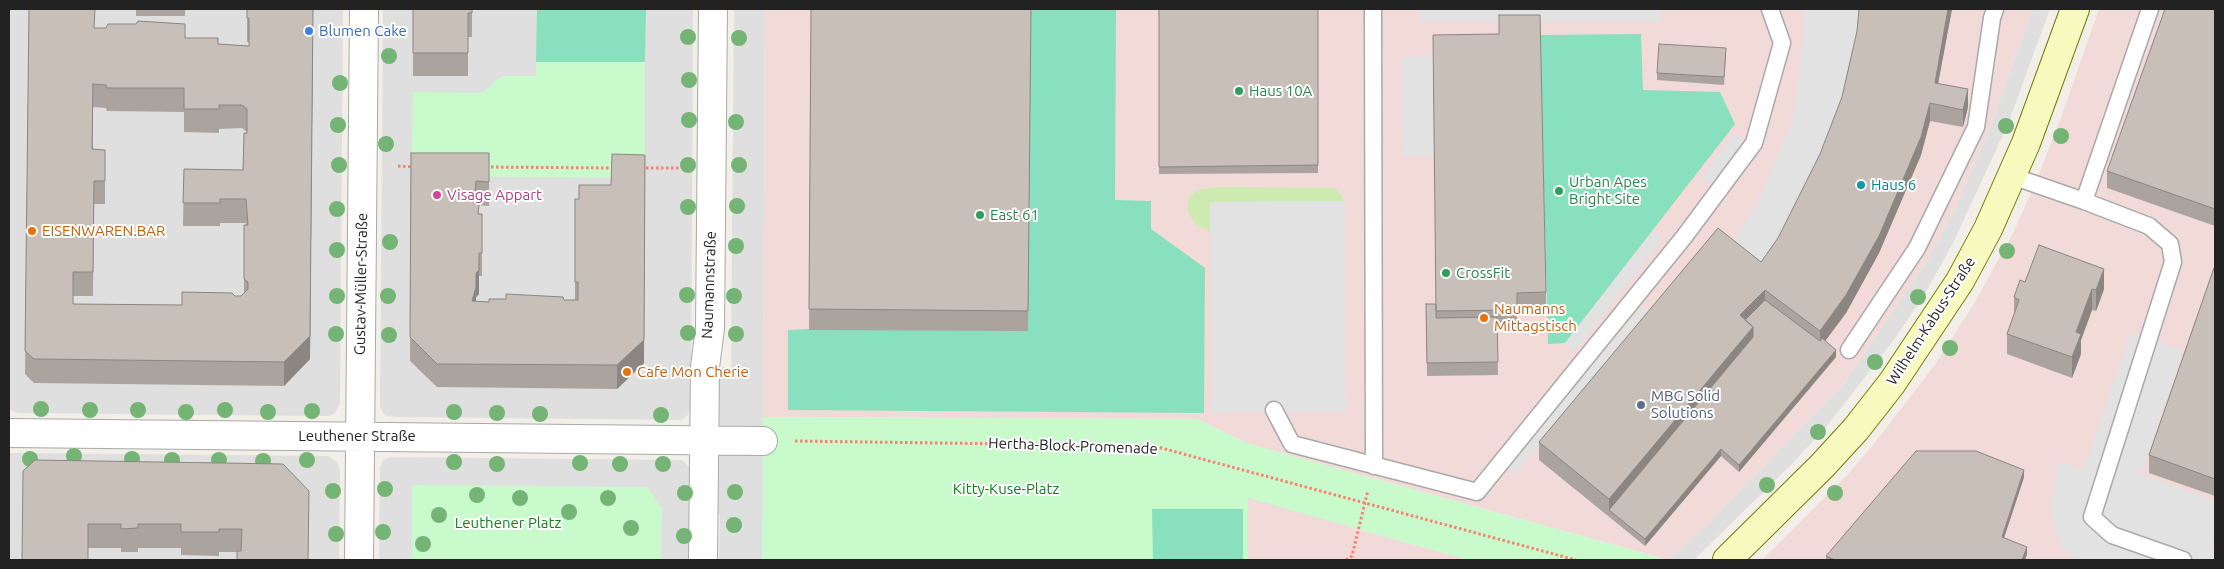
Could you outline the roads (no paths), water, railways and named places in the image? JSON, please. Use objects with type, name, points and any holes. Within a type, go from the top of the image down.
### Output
[{"type":"street","name":"Gustav-Müller-Straße","points":[[359,560],[364,9]]},
{"type":"street","name":"Naumannstraße","points":[[703,560],[705,367],[710,328],[712,9]]},
{"type":"street","name":"Wilhelm-Kabus-Straße","points":[[1727,560],[1822,466],[1892,383],[1960,281],[1988,229],[2012,176],[2039,110],[2075,9]]},
{"type":"street","name":"Leuthener Straße","points":[[9,433],[704,440]]},
{"type":"street","points":[[704,440],[763,441]]},
{"type":"lane","points":[[1373,9],[1374,466]]},
{"type":"lane","points":[[1274,410],[1292,444],[1477,492],[1684,237],[1754,143],[1782,43],[1770,9]]},
{"type":"lane","points":[[1849,350],[1918,248],[1976,127],[1992,18],[1995,9]]},
{"type":"lane","points":[[2084,201],[2150,9]]},
{"type":"lane","points":[[2012,176],[2149,226],[2170,244],[2173,262],[2092,516],[2112,535],[2183,560]]},
{"type":"place","name":"Blumen Cake","points":[[309,31]]},
{"type":"place","name":"Haus 10A","points":[[1239,91]]},
{"type":"place","name":"Haus 6","points":[[1861,185]]},
{"type":"place","name":"Urban Apes Bright Site","points":[[1559,191]]},
{"type":"place","name":"Visage Appart","points":[[437,195]]},
{"type":"place","name":"East 61","points":[[980,215]]},
{"type":"place","name":"EISENWAREN.BAR","points":[[32,231]]},
{"type":"place","name":"CrossFit","points":[[1446,273]]},
{"type":"place","name":"Naumanns Mittagstisch","points":[[1484,318]]},
{"type":"place","name":"Cafe Mon Cherie","points":[[627,372]]},
{"type":"place","name":"MBG Solid Solutions","points":[[1641,405]]},
{"type":"park label","name":"Kitty-Kuse-Platz","points":[[1006,489]]},
{"type":"park label","name":"Leuthener Platz","points":[[508,523]]}]
